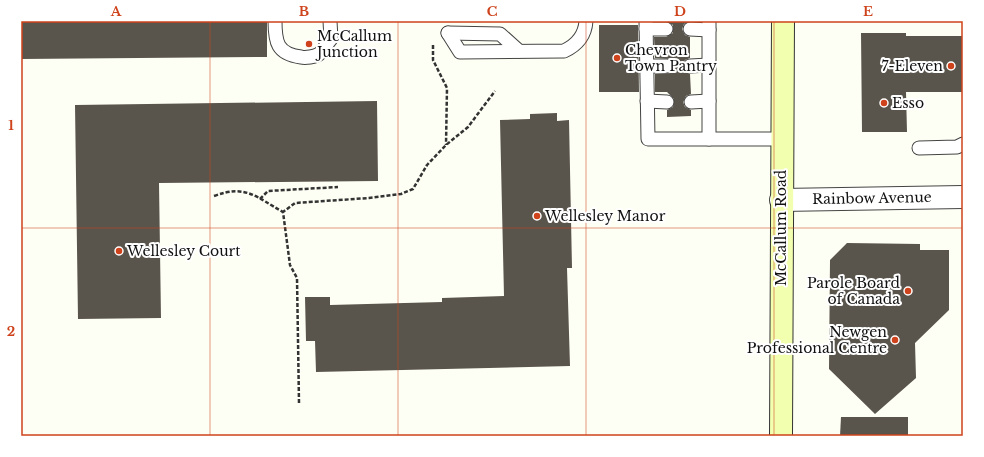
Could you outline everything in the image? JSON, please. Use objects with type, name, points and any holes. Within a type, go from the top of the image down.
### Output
[{"type":"main road","name":"McCallum Road","points":[[781,436],[783,21]]},
{"type":"street","name":"Rainbow Avenue","points":[[781,200],[963,197]]},
{"type":"lane","points":[[275,21],[275,34],[280,48],[288,55],[304,58],[318,55],[331,39],[330,21]]},
{"type":"lane","points":[[519,51],[500,34],[448,33],[460,52],[564,51],[574,46],[582,36],[586,21]]},
{"type":"lane","points":[[666,29],[646,25],[648,139],[782,139]]},
{"type":"lane","points":[[690,29],[709,25],[709,139]]},
{"type":"lane","points":[[647,66],[667,66]]},
{"type":"lane","points":[[690,66],[709,66]]},
{"type":"lane","points":[[691,102],[709,101]]},
{"type":"lane","points":[[647,102],[667,102]]},
{"type":"lane","points":[[919,148],[957,147],[963,144]]},
{"type":"path","points":[[438,72],[447,88],[446,145]]},
{"type":"path","points":[[283,212],[295,203],[369,198],[401,194],[413,189],[427,165],[446,145],[468,127],[495,91]]},
{"type":"path","points":[[260,199],[268,191],[338,187]]},
{"type":"path","points":[[214,196],[226,192],[246,191],[283,212]]},
{"type":"path","points":[[283,212],[290,265],[297,278],[299,403]]},
{"type":"building","points":[[21,21],[267,21],[267,57],[21,59]]},
{"type":"building","points":[[666,21],[690,21],[684,24],[682,29],[685,35],[690,37],[690,58],[685,60],[682,66],[684,71],[690,74],[691,94],[686,96],[683,102],[685,107],[691,110],[691,116],[667,117],[667,110],[673,107],[674,99],[667,92],[655,92],[655,74],[671,73],[675,66],[671,59],[655,58],[654,37],[666,37],[673,33],[673,25]]},
{"type":"building","name":"Chevron Town Pantry","points":[[599,25],[638,25],[639,92],[599,92]]},
{"type":"building","name":"Esso","points":[[861,33],[906,33],[906,36],[963,36],[963,92],[906,92],[907,132],[862,132]]},
{"type":"building","name":"Wellesley Court","points":[[377,101],[378,181],[159,183],[161,318],[78,319],[75,105]]},
{"type":"building","name":"Wellesley Manor","points":[[557,113],[557,121],[569,120],[572,268],[567,268],[570,366],[316,372],[315,341],[306,341],[305,297],[330,297],[330,305],[442,302],[442,298],[504,296],[500,120],[530,119],[530,114]]},
{"type":"building","points":[[847,243],[920,244],[920,250],[949,250],[949,310],[915,343],[916,378],[875,414],[829,369],[830,260]]},
{"type":"building","points":[[841,417],[908,417],[908,436],[840,436]]},
{"type":"place","name":"McCallum Junction","points":[[309,44]]},
{"type":"place","name":"Chevron Town Pantry","points":[[617,58]]},
{"type":"place","name":"7-Eleven","points":[[951,66]]},
{"type":"place","name":"Esso","points":[[884,103]]},
{"type":"place","name":"Wellesley Manor","points":[[537,216]]},
{"type":"place","name":"Wellesley Court","points":[[119,251]]},
{"type":"place","name":"Parole Board of Canada","points":[[908,291]]},
{"type":"place","name":"Newgen Professional Centre","points":[[895,340]]}]
